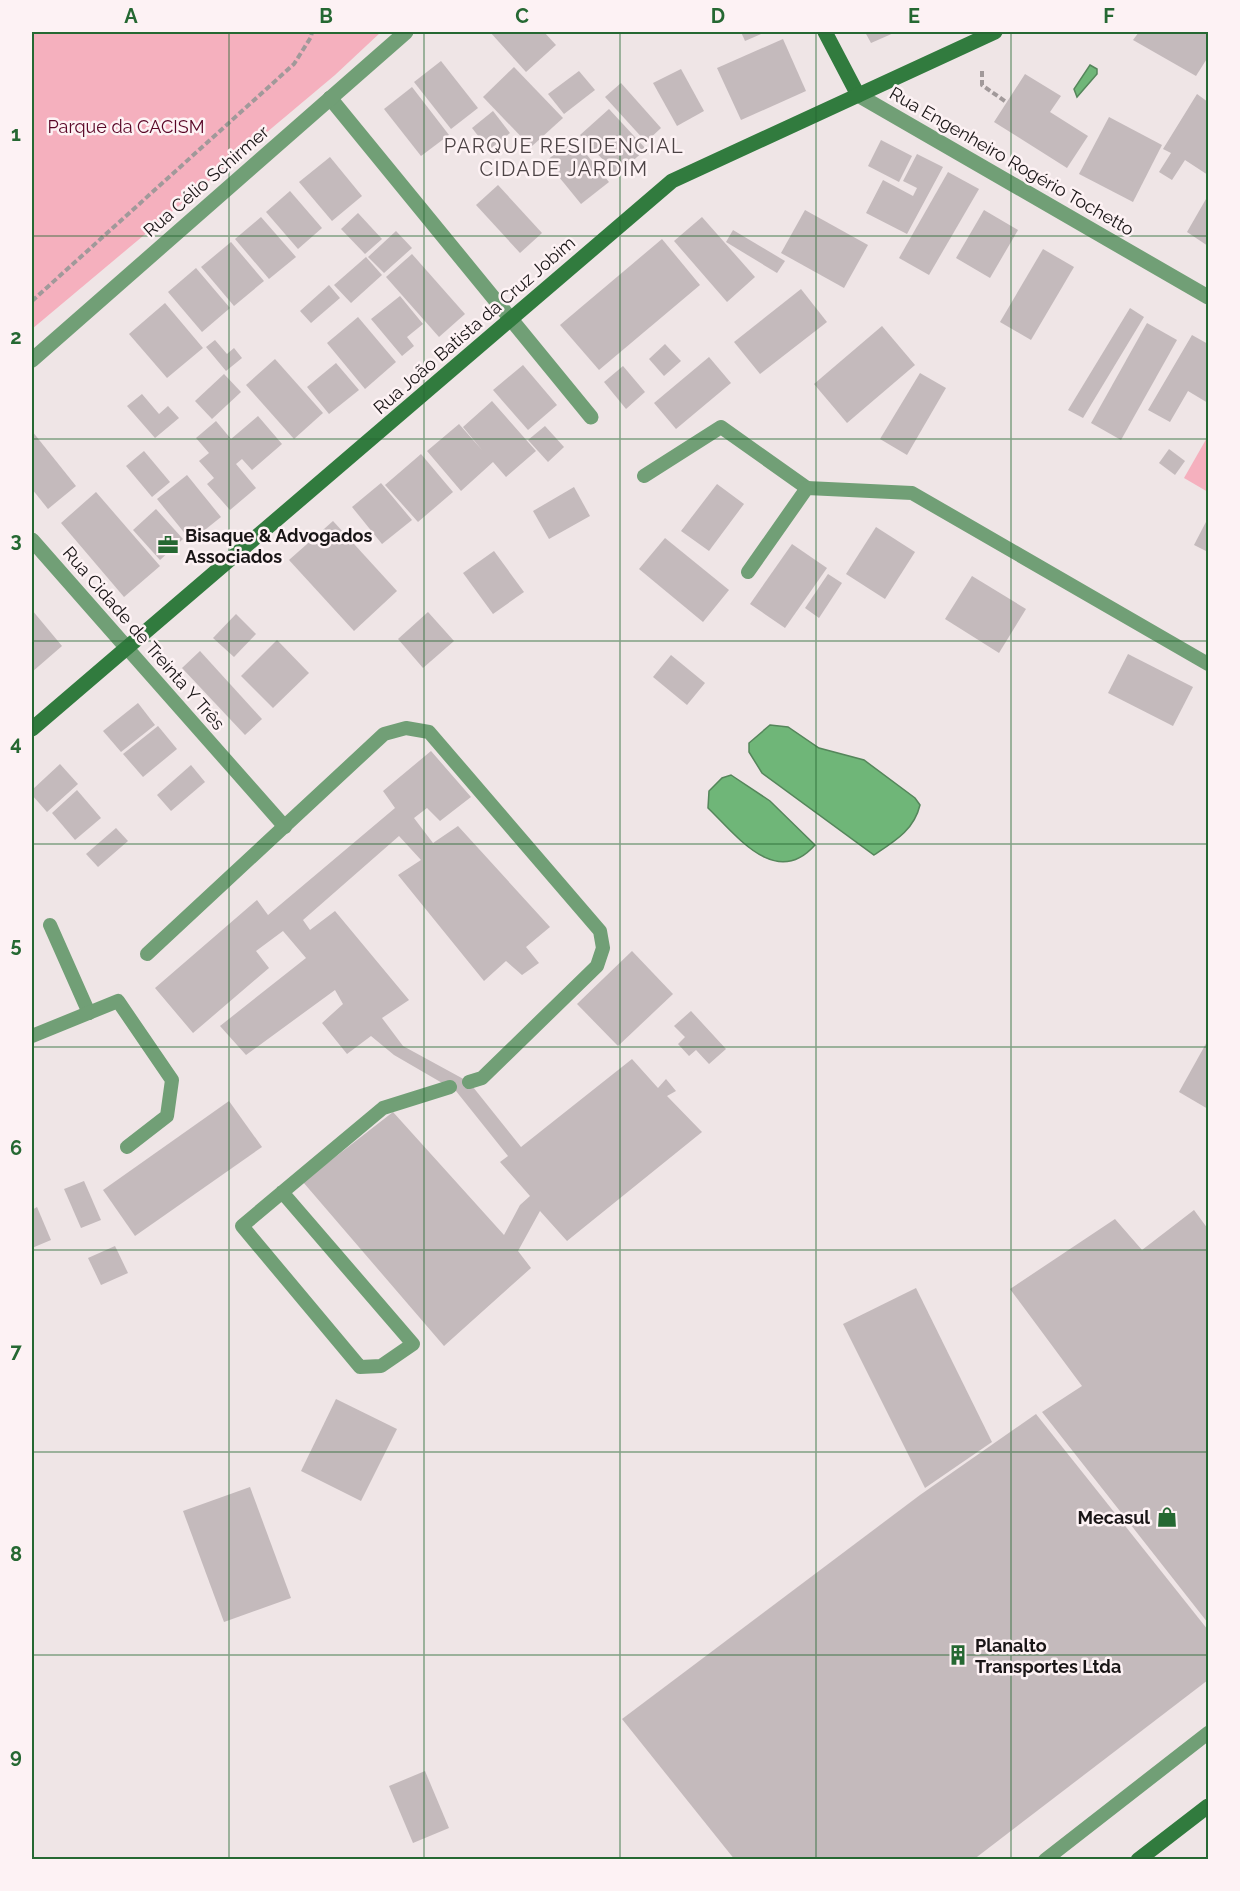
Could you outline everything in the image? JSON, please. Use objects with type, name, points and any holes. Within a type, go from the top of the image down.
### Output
[{"type":"street","name":"Rua Célio Schirmer","points":[[32,360],[406,32]]},
{"type":"street","points":[[825,32],[858,95]]},
{"type":"street","name":"Rua João Batista da Cruz Jobim","points":[[32,729],[672,181],[995,32]]},
{"type":"street","name":"Rua Engenheiro Rogério Tochetto","points":[[858,95],[1209,297]]},
{"type":"street","points":[[330,98],[591,417]]},
{"type":"street","name":"Rua Cidade de Treinta Y Três","points":[[32,540],[127,648]]},
{"type":"street","points":[[1138,1860],[1209,1806]]},
{"type":"lane","points":[[644,476],[722,427],[807,488],[912,493],[1209,664]]},
{"type":"lane","points":[[748,572],[807,488]]},
{"type":"lane","name":"Rua Cidade de Treinta Y Três","points":[[127,648],[285,827]]},
{"type":"lane","points":[[147,954],[384,734],[406,728],[429,732],[600,931],[603,948],[597,966],[482,1078],[470,1082]]},
{"type":"lane","points":[[50,925],[89,1013]]},
{"type":"lane","points":[[32,1036],[118,1001],[172,1080],[167,1116],[127,1147]]},
{"type":"lane","points":[[282,1192],[413,1344],[381,1366],[360,1367],[242,1226],[282,1192],[383,1108],[450,1088]]},
{"type":"lane","points":[[1045,1860],[1209,1733]]},
{"type":"path","points":[[32,302],[294,64],[312,32]]},
{"type":"path","points":[[982,71],[982,85],[1006,102]]},
{"type":"green space","name":"Parque da CACISM","points":[[32,32],[381,32],[335,75],[32,329]]},
{"type":"green space","points":[[1208,436],[1208,492],[1184,478]]},
{"type":"shaded area","points":[[1090,65],[1097,69],[1097,74],[1077,97],[1074,89]]},
{"type":"shaded area","points":[[770,725],[788,727],[819,748],[864,760],[915,798],[920,805],[913,821],[903,834],[874,855],[762,773],[749,752],[749,743]]},
{"type":"shaded area","points":[[731,775],[770,801],[815,845],[800,857],[786,862],[772,860],[758,854],[744,844],[708,808],[709,791],[722,778]]},
{"type":"building","points":[[490,32],[544,32],[556,45],[526,72]]},
{"type":"building","points":[[741,32],[766,32],[745,41]]},
{"type":"building","points":[[865,32],[896,32],[871,43]]},
{"type":"building","points":[[1139,32],[1208,32],[1208,57],[1196,76],[1133,40]]},
{"type":"building","points":[[783,39],[806,91],[741,120],[717,68]]},
{"type":"building","points":[[441,61],[478,108],[451,129],[414,82]]},
{"type":"building","points":[[514,67],[563,118],[531,147],[483,97]]},
{"type":"building","points":[[681,69],[704,111],[677,126],[653,83]]},
{"type":"building","points":[[579,71],[595,90],[564,114],[548,94]]},
{"type":"building","points":[[1025,74],[1061,96],[1050,112],[1088,136],[1067,168],[994,122]]},
{"type":"building","points":[[621,83],[661,128],[646,142],[605,97]]},
{"type":"building","points":[[412,87],[449,135],[421,156],[384,109]]},
{"type":"building","points":[[1197,94],[1208,102],[1208,175],[1185,160],[1172,180],[1159,172],[1171,153],[1163,149]]},
{"type":"building","points":[[609,109],[646,149],[617,175],[580,135]]},
{"type":"building","points":[[493,111],[510,133],[489,150],[472,128]]},
{"type":"building","points":[[1109,117],[1162,145],[1133,202],[1079,174]]},
{"type":"building","points":[[574,139],[609,182],[581,204],[546,161]]},
{"type":"building","points":[[881,140],[912,156],[899,182],[868,166]]},
{"type":"building","points":[[917,154],[943,167],[907,234],[866,213],[883,180],[913,196],[917,188],[903,181]]},
{"type":"building","points":[[330,157],[362,196],[332,221],[299,182]]},
{"type":"building","points":[[948,172],[979,189],[929,275],[899,258]]},
{"type":"building","points":[[498,185],[542,233],[520,253],[476,205]]},
{"type":"building","points":[[290,191],[322,228],[298,249],[266,212]]},
{"type":"building","points":[[1206,199],[1208,201],[1208,246],[1187,232]]},
{"type":"building","points":[[805,210],[868,245],[844,288],[781,253]]},
{"type":"building","points":[[984,210],[1018,230],[990,278],[956,258]]},
{"type":"building","points":[[358,213],[382,239],[365,254],[341,229]]},
{"type":"building","points":[[261,217],[296,257],[269,279],[235,239]]},
{"type":"building","points":[[702,217],[755,277],[727,302],[674,241]]},
{"type":"building","points":[[733,230],[785,261],[777,273],[726,242]]},
{"type":"building","points":[[396,231],[412,248],[384,273],[368,257]]},
{"type":"building","points":[[662,239],[700,285],[599,370],[560,325]]},
{"type":"building","points":[[231,242],[264,281],[234,306],[201,267]]},
{"type":"building","points":[[1043,249],[1074,267],[1031,340],[1000,322]]},
{"type":"building","points":[[412,254],[465,314],[439,337],[386,277]]},
{"type":"building","points":[[366,257],[382,275],[351,303],[334,285]]},
{"type":"building","points":[[196,268],[230,308],[202,332],[168,292]]},
{"type":"building","points":[[329,285],[340,298],[311,323],[300,311]]},
{"type":"building","points":[[801,289],[827,322],[760,374],[734,342]]},
{"type":"building","points":[[400,296],[423,324],[407,337],[414,346],[402,356],[371,319]]},
{"type":"building","points":[[165,303],[203,348],[167,378],[129,334]]},
{"type":"building","points":[[1130,308],[1144,317],[1083,418],[1068,410]]},
{"type":"building","points":[[358,317],[396,362],[365,389],[327,343]]},
{"type":"building","points":[[1147,323],[1177,340],[1121,440],[1091,423]]},
{"type":"building","points":[[882,326],[915,365],[847,423],[814,384]]},
{"type":"building","points":[[1192,335],[1208,344],[1208,403],[1188,391],[1170,422],[1148,410]]},
{"type":"building","points":[[215,340],[227,354],[234,348],[242,358],[226,371],[206,347]]},
{"type":"building","points":[[665,344],[681,361],[664,376],[649,359]]},
{"type":"building","points":[[709,357],[731,383],[676,429],[654,403]]},
{"type":"building","points":[[275,359],[323,413],[294,439],[246,385]]},
{"type":"building","points":[[336,363],[359,390],[329,414],[307,387]]},
{"type":"building","points":[[523,365],[557,405],[528,430],[493,390]]},
{"type":"building","points":[[623,366],[645,392],[626,409],[604,382]]},
{"type":"building","points":[[920,373],[946,388],[907,455],[880,439]]},
{"type":"building","points":[[224,374],[241,392],[212,419],[195,401]]},
{"type":"building","points":[[142,394],[159,414],[168,406],[179,418],[155,438],[127,406]]},
{"type":"building","points":[[492,401],[536,451],[506,477],[493,462],[461,491],[427,451],[459,424],[482,450],[463,427]]},
{"type":"building","points":[[258,416],[282,444],[252,470],[242,459],[236,464],[256,488],[230,510],[207,484],[214,478],[199,461],[209,453],[196,438],[216,421],[231,439]]},
{"type":"building","points":[[545,426],[564,447],[548,462],[528,440]]},
{"type":"building","points":[[32,431],[76,486],[48,509],[32,489]]},
{"type":"building","points":[[1169,449],[1185,461],[1175,475],[1159,463]]},
{"type":"building","points":[[144,451],[170,482],[152,497],[126,466]]},
{"type":"building","points":[[421,454],[453,492],[418,522],[385,485]]},
{"type":"building","points":[[187,475],[221,517],[191,541],[157,499]]},
{"type":"building","points":[[381,483],[412,520],[382,544],[352,507]]},
{"type":"building","points":[[717,484],[744,504],[709,551],[681,531]]},
{"type":"building","points":[[574,487],[590,516],[549,539],[533,511]]},
{"type":"building","points":[[96,492],[160,566],[124,597],[61,523]]},
{"type":"building","points":[[156,509],[183,539],[160,560],[133,530]]},
{"type":"building","points":[[1208,518],[1208,552],[1194,545]]},
{"type":"building","points":[[333,521],[397,591],[354,631],[289,560]]},
{"type":"building","points":[[876,527],[915,552],[885,599],[846,574]]},
{"type":"building","points":[[665,538],[729,590],[703,622],[639,569]]},
{"type":"building","points":[[792,544],[827,568],[785,628],[750,604]]},
{"type":"building","points":[[494,551],[524,592],[493,614],[463,573]]},
{"type":"building","points":[[828,574],[842,583],[819,618],[805,608]]},
{"type":"building","points":[[972,576],[1026,609],[999,653],[945,619]]},
{"type":"building","points":[[32,610],[62,646],[32,672]]},
{"type":"building","points":[[428,612],[454,641],[423,668],[398,639]]},
{"type":"building","points":[[236,614],[256,634],[234,657],[213,638]]},
{"type":"building","points":[[277,640],[309,673],[273,708],[241,676]]},
{"type":"building","points":[[200,651],[262,719],[245,735],[182,668]]},
{"type":"building","points":[[1128,654],[1193,687],[1173,726],[1108,693]]},
{"type":"building","points":[[671,655],[705,683],[687,705],[653,677]]},
{"type":"building","points":[[138,703],[155,725],[121,752],[103,731]]},
{"type":"building","points":[[158,726],[177,749],[143,777],[123,754]]},
{"type":"building","points":[[431,751],[471,797],[440,821],[427,808],[414,818],[433,843],[458,826],[550,927],[526,947],[539,963],[522,975],[506,961],[484,981],[398,875],[421,860],[399,836],[303,920],[310,930],[335,911],[409,1000],[382,1018],[403,1046],[469,1082],[521,1147],[632,1059],[658,1088],[666,1079],[676,1091],[667,1096],[702,1132],[567,1241],[540,1211],[518,1251],[531,1268],[444,1346],[303,1182],[393,1112],[504,1235],[520,1205],[530,1196],[500,1162],[508,1156],[456,1091],[394,1055],[371,1036],[347,1054],[322,1023],[343,1004],[335,990],[246,1055],[220,1026],[306,958],[283,931],[256,951],[269,968],[193,1033],[155,988],[257,900],[268,915],[395,808],[383,791]]},
{"type":"building","points":[[60,764],[78,784],[47,812],[32,795],[32,790]]},
{"type":"building","points":[[191,765],[205,782],[171,811],[157,795]]},
{"type":"building","points":[[77,790],[101,818],[75,840],[52,813]]},
{"type":"building","points":[[116,828],[128,841],[98,867],[86,854]]},
{"type":"building","points":[[632,951],[673,994],[618,1046],[577,1004]]},
{"type":"building","points":[[691,1011],[726,1049],[709,1064],[696,1050],[689,1056],[678,1044],[685,1037],[674,1026]]},
{"type":"building","points":[[1208,1040],[1208,1109],[1179,1092]]},
{"type":"building","points":[[229,1101],[262,1147],[135,1236],[103,1190]]},
{"type":"building","points":[[84,1181],[101,1220],[81,1228],[64,1189]]},
{"type":"building","points":[[37,1207],[51,1240],[32,1248],[32,1210]]},
{"type":"building","name":"Mecasul","points":[[1194,1210],[1208,1229],[1208,1623],[1042,1412],[1082,1386],[1010,1289],[1115,1219],[1142,1250]]},
{"type":"building","points":[[115,1246],[128,1273],[101,1285],[88,1258]]},
{"type":"building","points":[[916,1288],[992,1442],[925,1488],[843,1324]]},
{"type":"building","points":[[336,1399],[397,1429],[361,1501],[301,1471]]},
{"type":"building","name":"Planalto Transportes Ltda","points":[[1036,1414],[1208,1630],[1208,1680],[973,1860],[735,1860],[622,1719],[920,1495]]},
{"type":"building","points":[[250,1487],[291,1598],[224,1622],[183,1511]]},
{"type":"building","points":[[425,1771],[449,1828],[413,1843],[389,1786]]},
{"type":"place","name":"Bisaque & Advogados Associados","points":[[168,545]]},
{"type":"place","name":"Mecasul","points":[[1167,1517]]},
{"type":"place","name":"Planalto Transportes Ltda","points":[[958,1655]]},
{"type":"district","name":"PARQUE RESIDENCIAL CIDADE JARDIM","points":[[564,158]]}]
